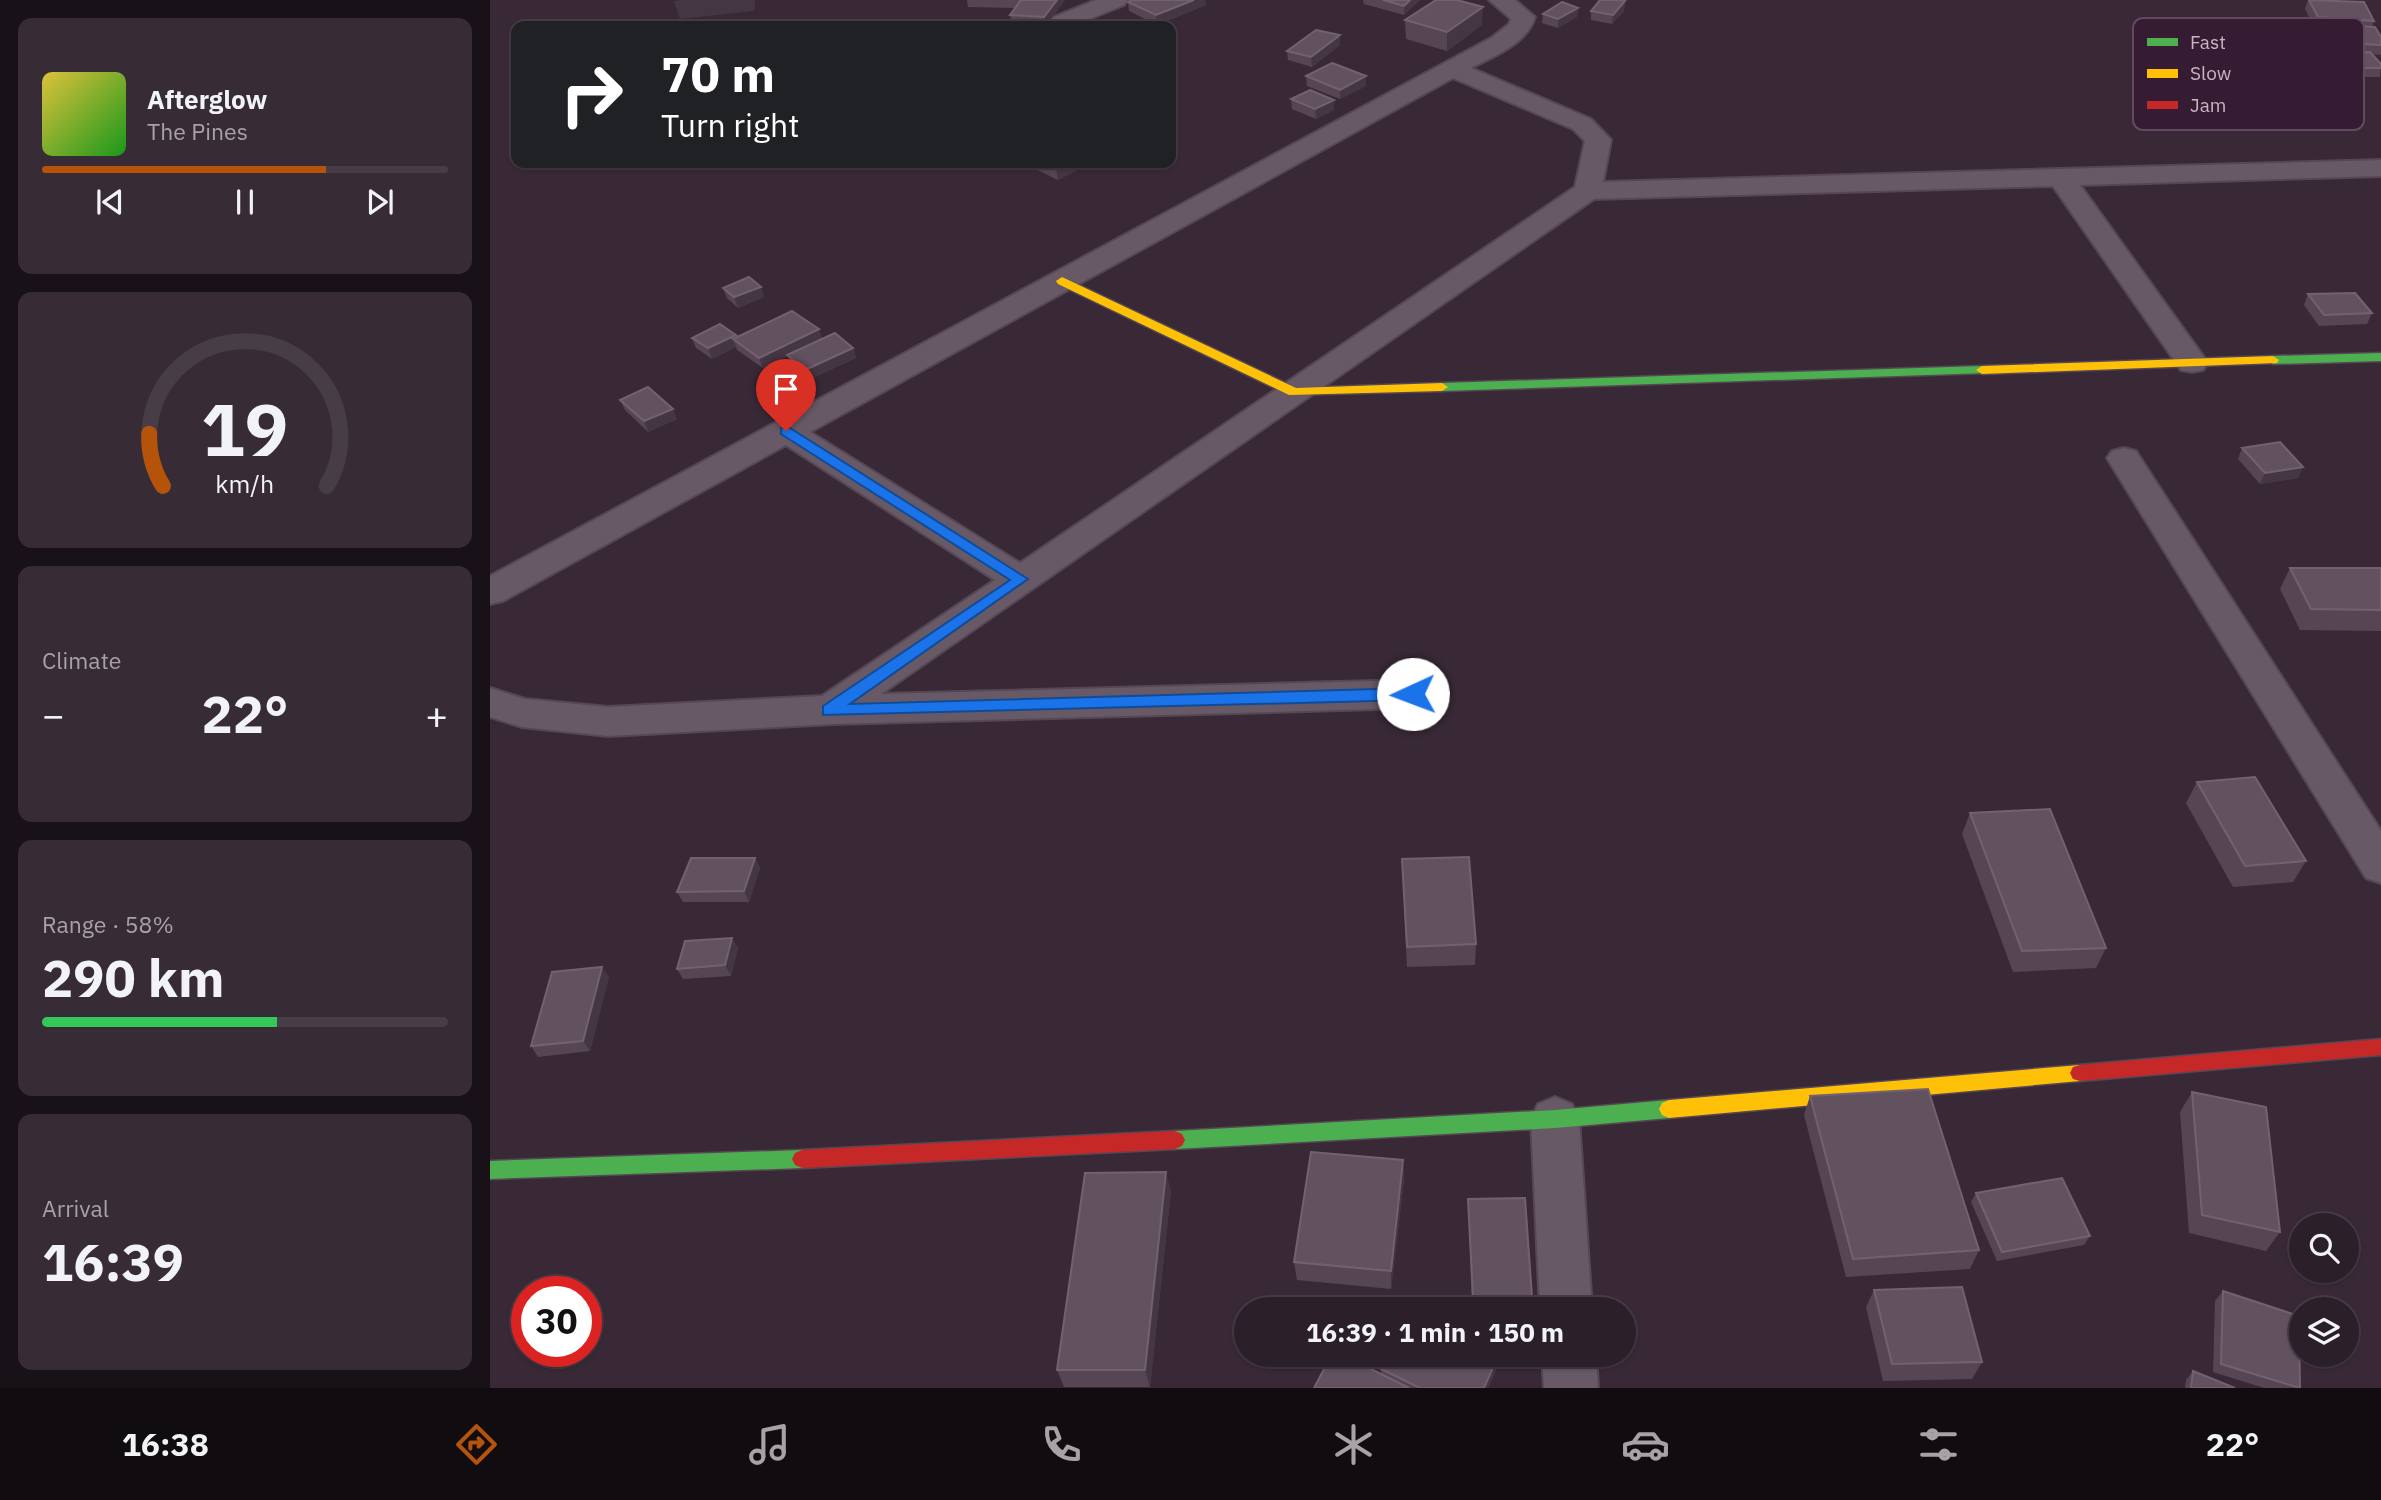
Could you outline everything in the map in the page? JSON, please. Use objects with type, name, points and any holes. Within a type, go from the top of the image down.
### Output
[{"type":"street","points":[[1064,21],[1116,0]]},
{"type":"street","points":[[490,592],[1499,43],[1520,27],[1523,17],[1500,0]]},
{"type":"street","points":[[1452,69],[1583,124],[1598,140],[1588,191]]},
{"type":"street","points":[[829,710],[1588,191],[2381,169]]},
{"type":"street","points":[[2062,177],[2192,363]]},
{"type":"street","points":[[1062,281],[1294,392],[2381,357]]},
{"type":"street","points":[[786,431],[1020,579]]},
{"type":"street","points":[[2124,458],[2381,866]]},
{"type":"street","points":[[490,702],[524,713],[617,721],[829,710],[1413,694]]},
{"type":"street","points":[[490,1170],[897,1156],[1555,1119],[2381,1047]]},
{"type":"street","points":[[1555,1119],[1565,1297]]},
{"type":"street","points":[[1570,1367],[1571,1388]]},
{"type":"building","points":[[1021,0],[1057,0],[1044,17],[1010,15]]},
{"type":"building","points":[[1194,0],[1156,15],[1128,2]]},
{"type":"building","points":[[1383,0],[1410,0],[1404,6]]},
{"type":"building","points":[[1436,0],[1457,0],[1483,7],[1447,32],[1405,20]]},
{"type":"building","points":[[1600,0],[1625,1],[1613,15],[1591,11]]},
{"type":"building","points":[[2309,0],[2364,2],[2374,21],[2364,20],[2364,18],[2318,17]]},
{"type":"building","points":[[1562,2],[1578,8],[1558,19],[1543,14]]},
{"type":"building","points":[[2364,26],[2375,27],[2381,37],[2381,45],[2364,44]]},
{"type":"building","points":[[1316,30],[1340,35],[1311,57],[1287,51]]},
{"type":"building","points":[[2364,52],[2370,52],[2381,64],[2381,68],[2364,68]]},
{"type":"building","points":[[1332,63],[1366,76],[1340,90],[1306,76]]},
{"type":"building","points":[[1310,90],[1334,100],[1315,109],[1291,99]]},
{"type":"building","points":[[749,277],[761,287],[734,297],[723,288]]},
{"type":"building","points":[[2355,293],[2372,313],[2324,315],[2308,294]]},
{"type":"building","points":[[792,311],[819,329],[759,358],[733,339]]},
{"type":"building","points":[[720,324],[736,335],[708,348],[692,338]]},
{"type":"building","points":[[835,333],[853,348],[805,370],[787,355]]},
{"type":"building","points":[[648,387],[673,409],[644,421],[620,400]]},
{"type":"building","points":[[2280,442],[2303,467],[2265,473],[2242,448]]},
{"type":"building","points":[[2290,568],[2381,568],[2381,610],[2311,609]]},
{"type":"building","points":[[2255,777],[2306,861],[2245,866],[2197,782]]},
{"type":"building","points":[[2050,809],[2106,948],[2022,951],[1970,813]]},
{"type":"building","points":[[1469,857],[1476,944],[1407,947],[1402,859]]},
{"type":"building","points":[[691,858],[755,858],[744,891],[677,892]]},
{"type":"building","points":[[732,938],[725,965],[677,969],[685,941]]},
{"type":"building","points":[[602,967],[583,1041],[531,1046],[552,972]]},
{"type":"building","points":[[1928,1089],[1979,1250],[1853,1259],[1810,1096]]},
{"type":"building","points":[[2192,1092],[2266,1107],[2280,1232],[2202,1215]]},
{"type":"building","points":[[1311,1152],[1403,1160],[1391,1271],[1294,1262]]},
{"type":"building","points":[[1166,1172],[1145,1370],[1057,1370],[1085,1173]]},
{"type":"building","points":[[2062,1178],[2090,1236],[2002,1252],[1976,1193]]},
{"type":"building","points":[[1525,1198],[1532,1297],[1473,1297],[1468,1199]]},
{"type":"building","points":[[1962,1287],[1982,1362],[1892,1364],[1874,1290]]},
{"type":"building","points":[[2223,1291],[2289,1313],[2289,1367],[2300,1367],[2300,1388],[2221,1364]]},
{"type":"building","points":[[1325,1367],[1367,1367],[1409,1388],[1314,1388]]},
{"type":"building","points":[[1493,1367],[1484,1388],[1420,1388],[1381,1369]]},
{"type":"building","points":[[2193,1371],[2235,1388],[2191,1388]]},
{"type":"traffic: fast","points":[[2273,360],[2381,357]]},
{"type":"traffic: fast","points":[[1442,387],[1982,370]]},
{"type":"traffic: fast","points":[[1175,1140],[1555,1119],[1669,1109]]},
{"type":"traffic: fast","points":[[490,1170],[802,1159]]},
{"type":"traffic: slow","points":[[1062,281],[1294,392],[1442,387]]},
{"type":"traffic: slow","points":[[1982,370],[2273,360]]},
{"type":"traffic: slow","points":[[1669,1109],[2080,1073]]},
{"type":"traffic: jam","points":[[2080,1073],[2381,1047]]},
{"type":"traffic: jam","points":[[802,1159],[1175,1140]]},
{"type":"route","points":[[786,431],[1020,579],[829,710],[1413,694]]}]
